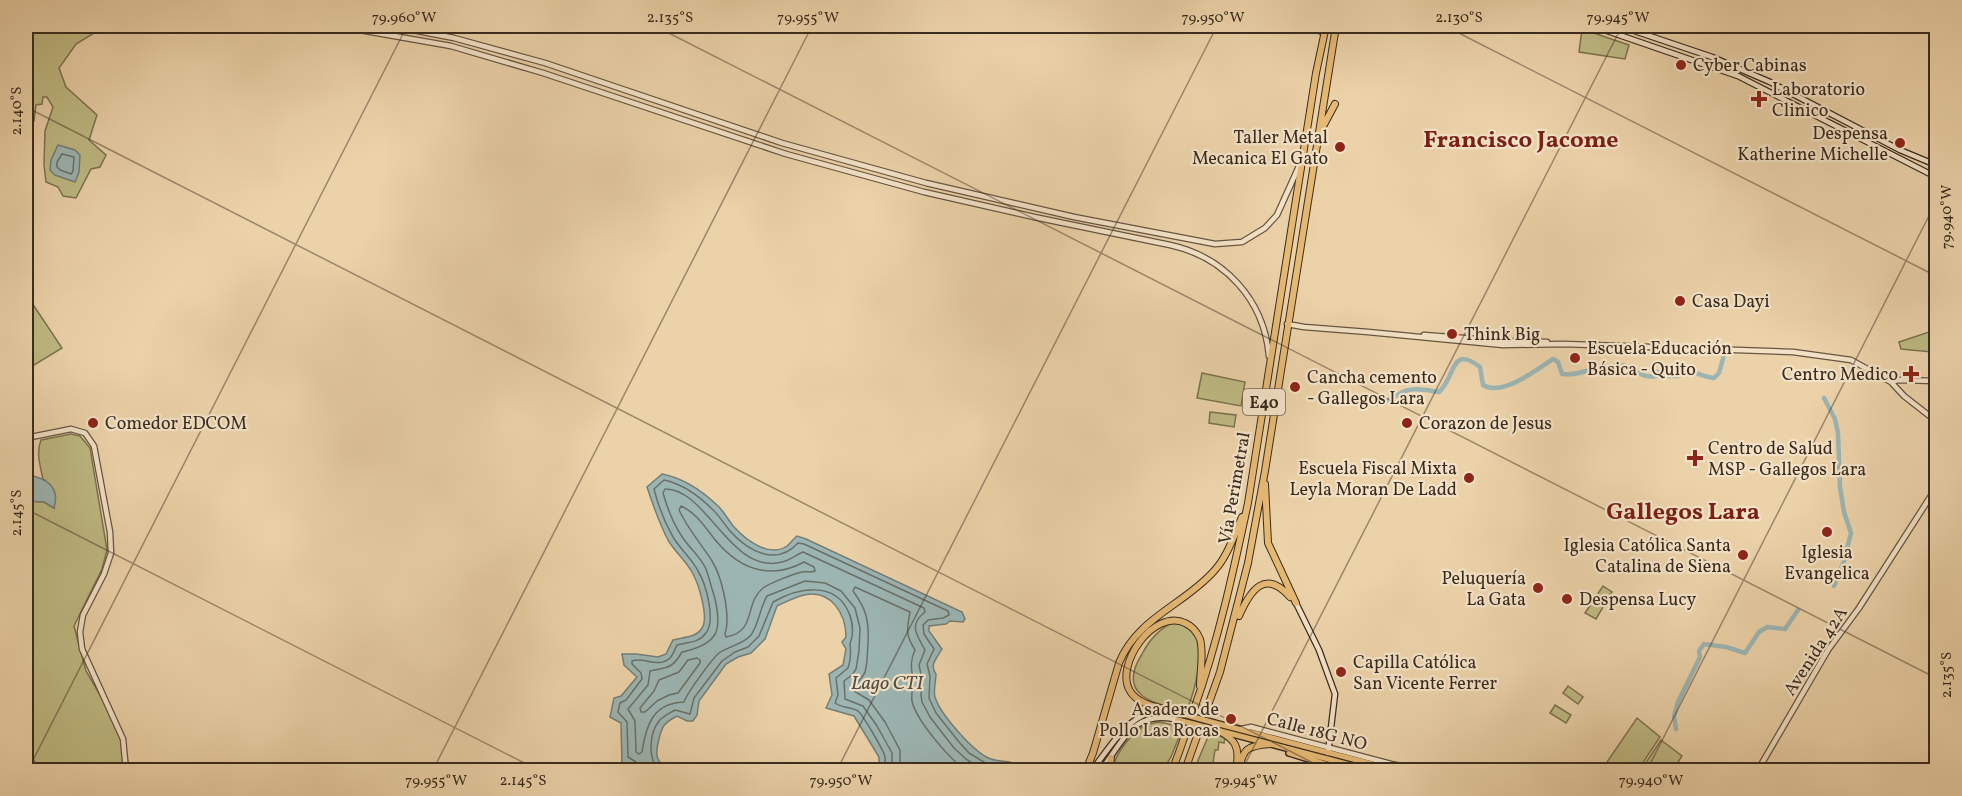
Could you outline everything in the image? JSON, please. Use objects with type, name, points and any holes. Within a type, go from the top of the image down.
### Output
[{"type":"highway","name":"Vía Perimetral","points":[[1186,769],[1232,633],[1248,563],[1265,471],[1336,26]]},
{"type":"highway","name":"Vía Perimetral","points":[[1170,771],[1181,749],[1219,629],[1248,503],[1316,73],[1325,29]]},
{"type":"highway","points":[[1318,135],[1335,104]]},
{"type":"highway","points":[[1265,471],[1268,543],[1296,603]]},
{"type":"highway","points":[[1086,771],[1125,650],[1146,625],[1199,585],[1217,568],[1228,550],[1248,503]]},
{"type":"highway","points":[[1232,633],[1249,596],[1263,584],[1274,584],[1280,587],[1296,603]]},
{"type":"highway","points":[[1175,712],[1141,701],[1131,693],[1127,685],[1127,669],[1131,657],[1145,636],[1159,624],[1170,620],[1180,621],[1191,626],[1197,634],[1201,650],[1200,693]]},
{"type":"highway","points":[[1221,732],[1231,738],[1236,745],[1237,771]]},
{"type":"highway","points":[[1237,771],[1245,750],[1255,745],[1272,745]]},
{"type":"highway","points":[[1109,771],[1111,758]]},
{"type":"main road","points":[[1175,712],[1214,726],[1221,732],[1370,771]]},
{"type":"main road","points":[[1178,720],[1240,730],[1328,751],[1395,771]]},
{"type":"main road","points":[[1272,745],[1279,750],[1328,765]]},
{"type":"street","points":[[337,26],[451,46],[543,73],[771,149],[924,192],[1181,247],[1212,260],[1237,281],[1250,299],[1260,319],[1268,344],[1269,371]]},
{"type":"street","points":[[392,26],[454,38],[545,63],[774,140],[926,183],[1035,209],[1215,244],[1233,244],[1250,238],[1272,222],[1304,156]]},
{"type":"street","points":[[1304,26],[1325,29]]},
{"type":"street","points":[[1593,26],[1738,76],[1936,177]]},
{"type":"street","points":[[1620,26],[1733,66],[1770,82],[1900,150],[1936,165]]},
{"type":"street","points":[[1072,225],[1074,217]]},
{"type":"street","points":[[1287,324],[1466,340],[1793,352],[1851,360],[1891,382],[1904,396],[1936,421]]},
{"type":"street","points":[[1891,382],[1898,380],[1936,381]]},
{"type":"street","points":[[26,438],[71,429],[85,433],[94,446],[110,532],[111,553],[104,574],[83,615],[80,632],[82,649],[123,739],[126,771]]},
{"type":"street","name":"Avenida 42A","points":[[1758,771],[1828,650],[1859,608],[1936,488]]},
{"type":"street","points":[[1296,603],[1319,650],[1335,694],[1328,751]]},
{"type":"street","points":[[1092,771],[1137,717],[1153,711],[1175,712]]},
{"type":"street","points":[[1101,771],[1132,730],[1141,722],[1155,717],[1178,720]]},
{"type":"street","name":"Calle 18G NO","points":[[1328,751],[1421,771]]},
{"type":"shaded area","points":[[26,26],[101,26],[99,30],[76,44],[59,68],[66,87],[97,115],[89,140],[106,155],[100,167],[91,169],[76,198],[63,196],[58,187],[46,182],[45,131],[53,107],[47,97],[43,97],[42,104],[36,105],[34,121],[26,130]]},
{"type":"shaded area","points":[[1582,29],[1629,45],[1625,59],[1579,52]]},
{"type":"shaded area","points":[[26,294],[62,348],[26,370]]},
{"type":"shaded area","points":[[1932,331],[1932,352],[1901,349],[1899,342]]},
{"type":"shaded area","points":[[1202,373],[1245,382],[1241,406],[1197,398]]},
{"type":"shaded area","points":[[1210,412],[1236,415],[1234,427],[1209,423]]},
{"type":"shaded area","points":[[71,434],[80,436],[90,448],[107,550],[102,569],[74,626],[86,671],[107,707],[126,752],[126,770],[39,770],[26,746],[26,501],[44,502],[54,508],[46,481],[43,479],[39,459],[41,440]]},
{"type":"shaded area","points":[[1603,586],[1612,592],[1596,619],[1585,613]]},
{"type":"shaded area","points":[[1175,621],[1193,632],[1198,641],[1199,661],[1196,683],[1187,710],[1162,705],[1142,696],[1133,679],[1135,668],[1148,644],[1160,631]]},
{"type":"shaded area","points":[[1568,686],[1583,697],[1578,704],[1563,693]]},
{"type":"shaded area","points":[[1555,705],[1571,715],[1566,723],[1550,713]]},
{"type":"shaded area","points":[[1637,718],[1660,737],[1638,770],[1619,770],[1607,762]]},
{"type":"shaded area","points":[[1159,722],[1183,727],[1163,770],[1113,770],[1119,753],[1132,736],[1143,727]]},
{"type":"shaded area","points":[[1210,732],[1225,738],[1224,743],[1219,742],[1218,750],[1215,750],[1213,763],[1220,765],[1218,770],[1194,770]]},
{"type":"shaded area","points":[[1661,740],[1682,756],[1673,770],[1641,770]]},
{"type":"water","points":[[58,145],[75,150],[80,155],[79,172],[75,182],[55,175],[50,170],[51,160]]},
{"type":"water","points":[[26,474],[45,480],[53,488],[56,500],[54,508],[44,502],[26,501]]},
{"type":"water","name":"Lago CTI","points":[[662,474],[691,485],[705,494],[739,532],[758,546],[765,549],[780,549],[787,546],[797,536],[962,612],[965,619],[963,622],[950,621],[946,624],[929,626],[929,631],[942,649],[933,668],[936,674],[935,697],[951,723],[976,750],[991,759],[1010,762],[1010,770],[873,770],[879,763],[879,757],[854,716],[826,708],[832,695],[829,674],[843,665],[846,649],[842,642],[846,637],[843,620],[835,605],[822,596],[814,594],[801,596],[777,606],[765,639],[751,653],[726,664],[699,701],[697,715],[693,721],[677,716],[663,726],[657,755],[666,770],[630,770],[632,765],[622,764],[621,723],[610,717],[614,698],[621,696],[637,677],[624,665],[622,654],[658,657],[666,654],[673,640],[696,634],[704,623],[702,601],[695,579],[688,565],[668,540],[647,487]]},
{"type":"water","points":[[26,746],[39,770],[29,770],[26,766]]},
{"type":"waterway","points":[[1376,404],[1408,390],[1439,392],[1455,365],[1463,359],[1480,367],[1483,385],[1500,388],[1519,381],[1553,359],[1558,362],[1562,374],[1606,369],[1618,363],[1622,367],[1623,365],[1651,377],[1656,376],[1658,372],[1662,376],[1679,376],[1681,371],[1685,371],[1714,378],[1719,373],[1724,355]]},
{"type":"waterway","points":[[1824,398],[1835,419],[1838,433],[1840,487],[1844,512],[1851,533],[1844,561],[1834,586]]},
{"type":"waterway","points":[[1676,729],[1674,716],[1678,702],[1704,644],[1745,653],[1759,632],[1767,627],[1785,629],[1798,610]]},
{"type":"place","name":"Cyber Cabinas","points":[[1681,65]]},
{"type":"place","name":"Laboratorio Clinico","points":[[1759,99]]},
{"type":"place","name":"Despensa Katherine Michelle","points":[[1900,143]]},
{"type":"place","name":"Taller Metal Mecanica El Gato","points":[[1340,147]]},
{"type":"place","name":"Casa Dayi","points":[[1680,301]]},
{"type":"place","name":"Think Big","points":[[1452,334]]},
{"type":"place","name":"Escuela Educación Básica - Quito","points":[[1575,358]]},
{"type":"place","name":"Centro Medico","points":[[1911,374]]},
{"type":"place","name":"Cancha cemento - Gallegos Lara","points":[[1295,387]]},
{"type":"place","name":"Comedor EDCOM","points":[[93,423]]},
{"type":"place","name":"Corazon de Jesus","points":[[1407,423]]},
{"type":"place","name":"Centro de Salud MSP - Gallegos Lara","points":[[1695,458]]},
{"type":"place","name":"Escuela Fiscal Mixta Leyla Moran De Ladd","points":[[1469,478]]},
{"type":"place","name":"Iglesia Evangelica","points":[[1827,532]]},
{"type":"place","name":"Iglesia Católica Santa Catalina de Siena","points":[[1743,555]]},
{"type":"place","name":"Peluquería La Gata","points":[[1538,588]]},
{"type":"place","name":"Despensa Lucy","points":[[1567,599]]},
{"type":"place","name":"Capilla Católica San Vicente Ferrer","points":[[1341,672]]},
{"type":"place","name":"Asadero de Pollo Las Rocas","points":[[1231,719]]},
{"type":"district","name":"Francisco Jacome","points":[[1521,139]]},
{"type":"district","name":"Gallegos Lara","points":[[1683,511]]}]
